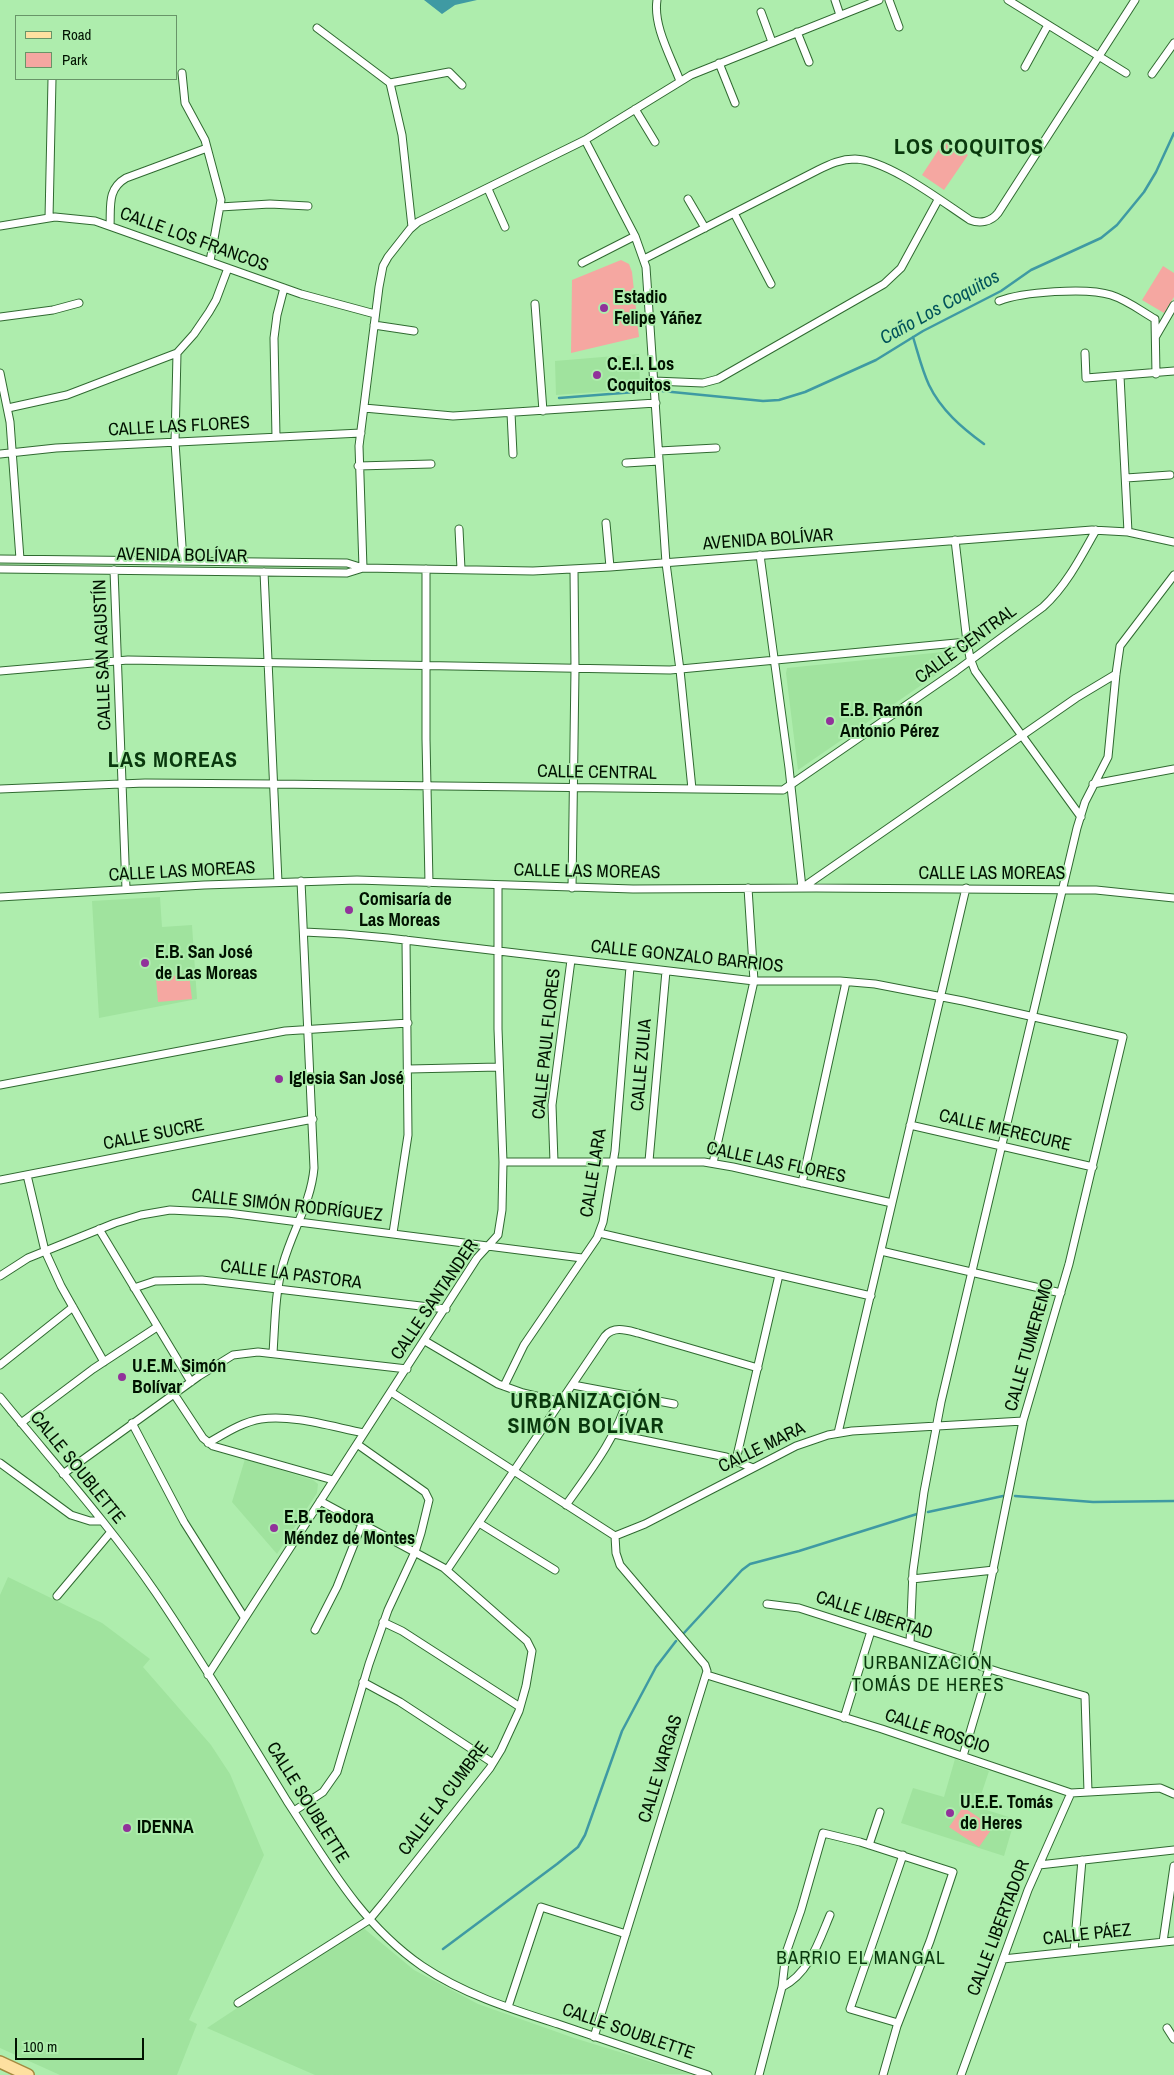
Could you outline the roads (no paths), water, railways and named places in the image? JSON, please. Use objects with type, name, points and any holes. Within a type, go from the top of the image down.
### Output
[{"type":"main road","points":[[0,2062],[28,2075]]},
{"type":"street","points":[[657,0],[657,13],[661,31],[680,81]]},
{"type":"street","points":[[835,0],[840,15]]},
{"type":"street","points":[[363,568],[358,466],[361,433],[383,266],[398,242],[412,227],[436,213],[585,140],[680,81],[719,63],[879,0]]},
{"type":"street","points":[[889,0],[899,26]]},
{"type":"street","points":[[1008,0],[1126,73]]},
{"type":"street","points":[[644,259],[833,163],[848,159],[865,160],[882,165],[974,222],[985,222],[995,217],[1135,0]]},
{"type":"street","points":[[761,12],[772,42]]},
{"type":"street","points":[[1025,67],[1048,24]]},
{"type":"street","points":[[316,28],[390,83],[402,135],[412,227]]},
{"type":"street","points":[[797,32],[809,62]]},
{"type":"street","points":[[1152,74],[1174,43]]},
{"type":"street","points":[[719,63],[735,103]]},
{"type":"street","points":[[390,83],[450,72],[462,85]]},
{"type":"street","points":[[182,73],[185,103],[207,148],[221,200],[210,262]]},
{"type":"street","points":[[49,218],[52,80]]},
{"type":"street","points":[[635,109],[655,142]]},
{"type":"street","points":[[585,140],[635,236],[644,259],[649,294],[666,563],[680,670],[692,789]]},
{"type":"street","points":[[110,226],[112,193],[117,184],[126,178],[207,148]]},
{"type":"street","points":[[488,189],[505,227]]},
{"type":"street","points":[[688,198],[705,228]]},
{"type":"street","points":[[654,381],[703,383],[718,379],[877,289],[901,268],[938,200]]},
{"type":"street","points":[[220,207],[270,204],[308,206]]},
{"type":"street","points":[[734,213],[771,284]]},
{"type":"street","name":"CALLE LOS FRANCOS","points":[[0,226],[49,218],[82,218],[110,226],[284,288],[376,314]]},
{"type":"street","points":[[582,264],[635,236]]},
{"type":"street","points":[[8,408],[67,395],[177,353],[194,334],[209,312],[216,300],[228,268]]},
{"type":"street","points":[[276,437],[274,338],[276,314],[284,288]]},
{"type":"street","points":[[999,301],[1027,295],[1076,292],[1108,294],[1120,298],[1156,319],[1156,374]]},
{"type":"street","points":[[0,318],[79,304]]},
{"type":"street","points":[[535,304],[543,411]]},
{"type":"street","points":[[1156,336],[1174,305]]},
{"type":"street","points":[[374,325],[414,331]]},
{"type":"street","points":[[1085,352],[1086,378],[1174,372]]},
{"type":"street","points":[[177,353],[175,442],[183,561]]},
{"type":"street","points":[[0,373],[8,408],[13,452],[20,559]]},
{"type":"street","points":[[1120,376],[1128,532]]},
{"type":"street","points":[[364,408],[441,416],[656,404]]},
{"type":"street","points":[[510,413],[513,454]]},
{"type":"street","name":"CALLE LAS FLORES","points":[[0,454],[175,442],[361,433]]},
{"type":"street","points":[[659,451],[716,448]]},
{"type":"street","points":[[626,463],[660,461]]},
{"type":"street","points":[[358,466],[430,464]]},
{"type":"street","points":[[1126,478],[1170,475]]},
{"type":"street","points":[[606,523],[610,567]]},
{"type":"street","points":[[459,529],[460,569]]},
{"type":"street","name":"AVENIDA BOLÍVAR","points":[[0,559],[348,563],[363,568],[533,571],[666,563],[1096,530],[1128,532],[1174,542]]},
{"type":"street","name":"CALLE CENTRAL","points":[[0,789],[123,784],[273,784],[781,791],[791,787],[971,660],[1048,603],[1076,565],[1096,530]]},
{"type":"street","points":[[955,540],[967,642],[975,671],[1081,817]]},
{"type":"street","points":[[760,556],[791,787],[802,888],[1076,698],[1116,674]]},
{"type":"street","name":"AVENIDA BOLÍVAR","points":[[0,569],[347,573],[363,568]]},
{"type":"street","points":[[426,569],[429,883]]},
{"type":"street","points":[[572,888],[575,669],[574,569]]},
{"type":"street","name":"CALLE SAN AGUSTÍN","points":[[114,570],[126,889]]},
{"type":"street","points":[[264,572],[278,882]]},
{"type":"street","points":[[910,1643],[912,1579],[924,1492],[937,1426],[1081,817],[1093,784],[1108,756],[1120,646],[1174,575]]},
{"type":"street","points":[[0,671],[118,661],[680,670],[967,642]]},
{"type":"street","points":[[1093,784],[1174,769]]},
{"type":"street","name":"CALLE LAS MOREAS","points":[[0,897],[126,889],[356,880],[572,888],[1064,889],[1103,890],[1174,898]]},
{"type":"street","points":[[273,1353],[278,1289],[282,1265],[288,1245],[300,1222],[313,1182],[315,1157],[301,881]]},
{"type":"street","name":"CALLE SANTANDER","points":[[208,1675],[478,1258],[499,1232],[503,1162],[499,1067],[498,885]]},
{"type":"street","points":[[713,1163],[754,981],[748,888]]},
{"type":"street","points":[[838,1433],[966,888]]},
{"type":"street","name":"CALLE GONZALO BARRIOS","points":[[304,932],[406,940],[754,981],[875,984],[1123,1037]]},
{"type":"street","points":[[393,1233],[407,1147],[409,1069],[406,940]]},
{"type":"street","name":"CALLE PAUL FLORES","points":[[554,1162],[552,1105],[571,960]]},
{"type":"street","name":"CALLE LARA","points":[[504,1386],[524,1345],[599,1233],[603,1222],[613,1161],[630,967]]},
{"type":"street","name":"CALLE ZULIA","points":[[649,1161],[666,971]]},
{"type":"street","points":[[802,1183],[846,982]]},
{"type":"street","points":[[0,1085],[234,1040],[309,1029],[408,1023]]},
{"type":"street","name":"CALLE TUMEREMO","points":[[974,1664],[1023,1421],[1062,1293],[1123,1037]]},
{"type":"street","points":[[409,1069],[499,1067]]},
{"type":"street","name":"CALLE SUCRE","points":[[0,1180],[313,1119]]},
{"type":"street","name":"CALLE MERECURE","points":[[910,1125],[1093,1167]]},
{"type":"street","name":"CALLE LAS FLORES","points":[[503,1162],[649,1161],[713,1163],[892,1203]]},
{"type":"street","points":[[26,1175],[45,1251],[73,1307],[104,1362]]},
{"type":"street","name":"CALLE SIMÓN RODRÍGUEZ","points":[[0,1276],[28,1258],[100,1229],[141,1215],[170,1210],[228,1213],[582,1258]]},
{"type":"street","points":[[100,1229],[157,1328],[191,1382]]},
{"type":"street","points":[[599,1233],[871,1296]]},
{"type":"street","points":[[881,1251],[1062,1293]]},
{"type":"street","points":[[736,1460],[779,1275]]},
{"type":"street","name":"CALLE LA PASTORA","points":[[134,1288],[148,1282],[184,1279],[446,1309]]},
{"type":"street","points":[[0,1365],[73,1307]]},
{"type":"street","points":[[22,1423],[104,1362],[157,1328]]},
{"type":"street","points":[[447,1570],[605,1336],[611,1331],[618,1329],[638,1333],[758,1368]]},
{"type":"street","points":[[425,1341],[504,1386],[562,1402]]},
{"type":"street","points":[[63,1474],[132,1423],[233,1355],[248,1352],[273,1353],[407,1369]]},
{"type":"street","points":[[573,1385],[674,1404]]},
{"type":"street","points":[[391,1392],[615,1536],[616,1553],[620,1565],[705,1665],[706,1675]]},
{"type":"street","points":[[174,1394],[194,1426],[208,1443],[226,1450],[333,1480]]},
{"type":"street","points":[[566,1505],[614,1434],[623,1416],[628,1395]]},
{"type":"street","name":"CALLE SOUBLETTE","points":[[0,1396],[110,1533],[156,1594],[331,1870],[368,1920],[393,1944],[437,1975],[472,1993],[594,2037],[708,2075]]},
{"type":"street","points":[[208,1443],[245,1424],[261,1419],[288,1420],[364,1433]]},
{"type":"street","name":"CALLE MARA","points":[[615,1536],[645,1524],[796,1446],[838,1433],[1023,1421]]},
{"type":"street","points":[[132,1423],[184,1522],[244,1617]]},
{"type":"street","points":[[614,1434],[736,1460],[753,1468]]},
{"type":"street","points":[[294,1811],[323,1792],[337,1772],[363,1682],[384,1622],[415,1552],[428,1506],[427,1494],[357,1444]]},
{"type":"street","points":[[0,1463],[71,1516],[90,1521],[100,1521]]},
{"type":"street","name":"CALLE LA CUMBRE","points":[[238,2003],[368,1920],[434,1840],[493,1763],[520,1707],[531,1660],[531,1645],[447,1570],[320,1501]]},
{"type":"street","points":[[479,1523],[555,1570]]},
{"type":"street","points":[[315,1630],[337,1587],[362,1524]]},
{"type":"street","points":[[57,1596],[110,1533]]},
{"type":"street","points":[[912,1579],[994,1570]]},
{"type":"street","name":"CALLE LIBERTAD","points":[[767,1604],[798,1608],[974,1664],[1085,1696],[1088,1792]]},
{"type":"street","points":[[384,1622],[520,1707]]},
{"type":"street","points":[[844,1718],[871,1631]]},
{"type":"street","points":[[963,1756],[989,1668]]},
{"type":"street","name":"CALLE ROSCIO","points":[[706,1675],[963,1756],[1071,1793]]},
{"type":"street","name":"CALLE VARGAS","points":[[594,2037],[706,1675]]},
{"type":"street","points":[[363,1682],[400,1702],[493,1763]]},
{"type":"street","points":[[1071,1793],[1160,1788],[1174,1794]]},
{"type":"street","name":"CALLE LIBERTADOR","points":[[961,2075],[1039,1865],[1071,1793]]},
{"type":"street","points":[[869,1845],[880,1812]]},
{"type":"street","points":[[759,2075],[782,1987],[786,1953],[801,1910],[823,1833],[903,1855],[953,1872],[930,1941],[898,2023],[883,2075]]},
{"type":"street","points":[[1039,1865],[1174,1850]]},
{"type":"street","points":[[898,2023],[850,2008],[903,1855]]},
{"type":"street","points":[[1074,1951],[1082,1860]]},
{"type":"street","points":[[1163,1942],[1174,1866]]},
{"type":"street","points":[[508,2007],[541,1907],[626,1934]]},
{"type":"street","points":[[782,1987],[794,1980],[808,1962],[830,1915]]},
{"type":"street","name":"CALLE PÁEZ","points":[[1003,1959],[1174,1941]]},
{"type":"street","points":[[1167,2028],[1174,2039]]},
{"type":"water","points":[[424,0],[477,0],[455,5],[442,14]]},
{"type":"waterway","name":"Caño Los Coquitos","points":[[662,391],[763,401],[779,400],[805,392],[876,360],[923,331],[1001,291],[1031,270],[1101,238],[1117,225],[1144,192],[1156,172],[1174,133]]},
{"type":"waterway","points":[[913,337],[924,373],[934,394],[953,418],[984,444]]},
{"type":"waterway","name":"Caño Los Coquitos","points":[[559,398],[648,391]]},
{"type":"waterway","points":[[928,1512],[1003,1496]]},
{"type":"waterway","points":[[1015,1496],[1093,1502],[1174,1501]]},
{"type":"waterway","points":[[684,1633],[742,1570],[750,1564],[799,1551],[917,1514]]},
{"type":"waterway","points":[[443,1949],[578,1847],[585,1835],[622,1731],[656,1667],[676,1641]]},
{"type":"place","name":"Estadio Felipe Yáñez","points":[[604,308]]},
{"type":"place","name":"C.E.I. Los Coquitos","points":[[597,375]]},
{"type":"place","name":"E.B. Ramón Antonio Pérez","points":[[830,721]]},
{"type":"place","name":"Comisaría de Las Moreas","points":[[349,910]]},
{"type":"place","name":"E.B. San José de Las Moreas","points":[[145,963]]},
{"type":"place","name":"Iglesia San José","points":[[279,1079]]},
{"type":"place","name":"U.E.M. Simón Bolívar","points":[[122,1377]]},
{"type":"place","name":"E.B. Teodora Méndez de Montes","points":[[274,1528]]},
{"type":"place","name":"U.E.E. Tomás de Heres","points":[[950,1813]]},
{"type":"place","name":"IDENNA","points":[[127,1828]]},
{"type":"district","name":"LOS COQUITOS","points":[[969,148]]},
{"type":"district","name":"LAS MOREAS","points":[[173,761]]},
{"type":"district","name":"URBANIZACIÓN SIMÓN BOLÍVAR","points":[[586,1414]]},
{"type":"district","name":"URBANIZACIÓN TOMÁS DE HERES","points":[[928,1675]]},
{"type":"district","name":"BARRIO EL MANGAL","points":[[861,1959]]}]
